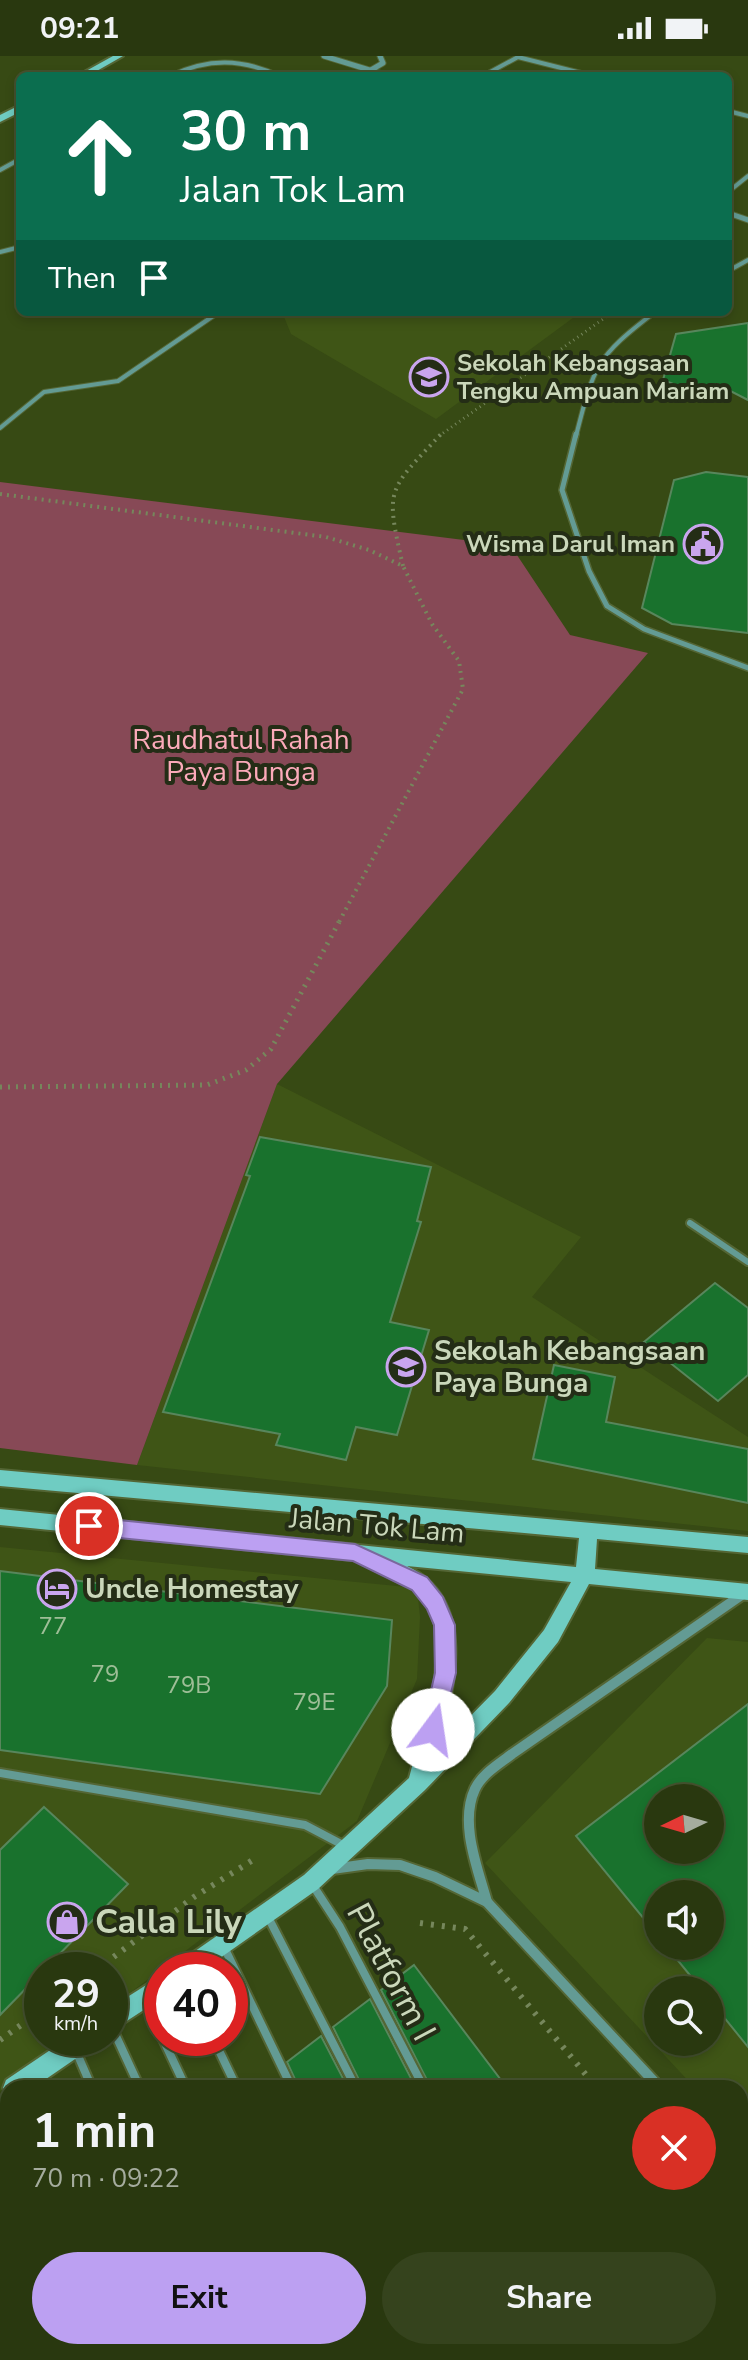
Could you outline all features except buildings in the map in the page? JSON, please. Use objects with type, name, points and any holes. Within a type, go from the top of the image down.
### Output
[{"type":"street","points":[[89,72],[119,56]]},
{"type":"street","points":[[324,56],[377,72]]},
{"type":"street","points":[[371,70],[383,63],[380,56]]},
{"type":"street","name":"Jalan Tok Lam","points":[[0,1478],[748,1545]]},
{"type":"street","name":"Jalan Tok Lam","points":[[0,1517],[747,1592]]},
{"type":"street","points":[[211,1952],[317,1876],[418,1783],[502,1697],[551,1636],[585,1574],[588,1532]]},
{"type":"street","points":[[355,1553],[420,1583],[442,1615],[445,1673],[440,1704],[418,1783]]},
{"type":"street","points":[[487,1902],[473,1849],[470,1820],[475,1787],[505,1760],[673,1637],[747,1592]]},
{"type":"street","points":[[317,1876],[368,1864],[400,1865],[435,1877],[487,1902],[653,2080]]},
{"type":"street","points":[[128,2010],[144,1999]]},
{"type":"street","points":[[31,2080],[63,2056]]},
{"type":"lane","points":[[490,72],[519,56],[578,72]]},
{"type":"lane","points":[[177,72],[194,63],[227,59],[267,72]]},
{"type":"lane","points":[[732,189],[748,176]]},
{"type":"lane","points":[[0,428],[44,392],[118,381],[213,316]]},
{"type":"lane","points":[[650,316],[613,344],[591,376],[562,490],[589,571],[607,606],[644,629],[748,668]]},
{"type":"lane","points":[[690,1223],[748,1262]]},
{"type":"lane","points":[[0,1773],[305,1825],[349,1847]]},
{"type":"lane","name":"Platform I","points":[[317,1876],[340,1927],[420,2080]]},
{"type":"lane","points":[[267,1914],[352,2080]]},
{"type":"lane","points":[[222,1944],[288,2080]]},
{"type":"lane","points":[[84,2056],[90,2080]]},
{"type":"lane","points":[[125,2056],[136,2080]]},
{"type":"lane","points":[[171,2056],[182,2080]]},
{"type":"lane","points":[[222,2056],[233,2080]]},
{"type":"path","points":[[0,1087],[207,1085],[246,1070],[271,1049],[463,689],[459,661],[432,624],[403,566],[391,512],[396,483],[444,431],[607,316]]},
{"type":"path","points":[[0,494],[326,537],[369,550],[403,566]]},
{"type":"path","points":[[120,1952],[194,1897],[256,1858]]},
{"type":"path","points":[[420,1923],[465,1929],[590,2080]]},
{"type":"path","points":[[0,2040],[24,2023]]},
{"type":"shaded area","name":"Sekolah Kebangsaan Tengku Ampuan Mariam","points":[[284,316],[576,316],[436,419],[291,334]]},
{"type":"shaded area","name":"Sekolah Kebangsaan Paya Bunga","points":[[277,1084],[581,1237],[532,1297],[748,1437],[748,1531],[137,1465]]},
{"type":"shaded area","points":[[0,1547],[417,1588],[420,1617],[417,1679],[357,1821],[184,1952],[144,1952],[144,1982],[128,1994],[128,1952],[24,1952],[24,2056],[46,2056],[15,2080],[0,2080]]},
{"type":"shaded area","points":[[707,1638],[748,1642],[748,2080],[688,2080],[665,2056],[724,2056],[724,1976],[644,1976],[644,2033],[485,1863]]},
{"type":"green space","name":"Raudhatul Rahah Paya Bunga","points":[[0,482],[511,546],[570,635],[648,653],[277,1084],[137,1465],[0,1448]]},
{"type":"place","name":"Sekolah Kebangsaan Tengku Ampuan Mariam","points":[[429,377]]},
{"type":"place","name":"Wisma Darul Iman","points":[[703,544]]},
{"type":"place","name":"Sekolah Kebangsaan Paya Bunga","points":[[406,1367]]},
{"type":"place","name":"Uncle Homestay","points":[[57,1589]]},
{"type":"place","name":"Calla Lily","points":[[67,1922]]},
{"type":"route","points":[[89,1526],[355,1553],[420,1583],[442,1615],[444,1625],[445,1673],[433,1730]]}]
